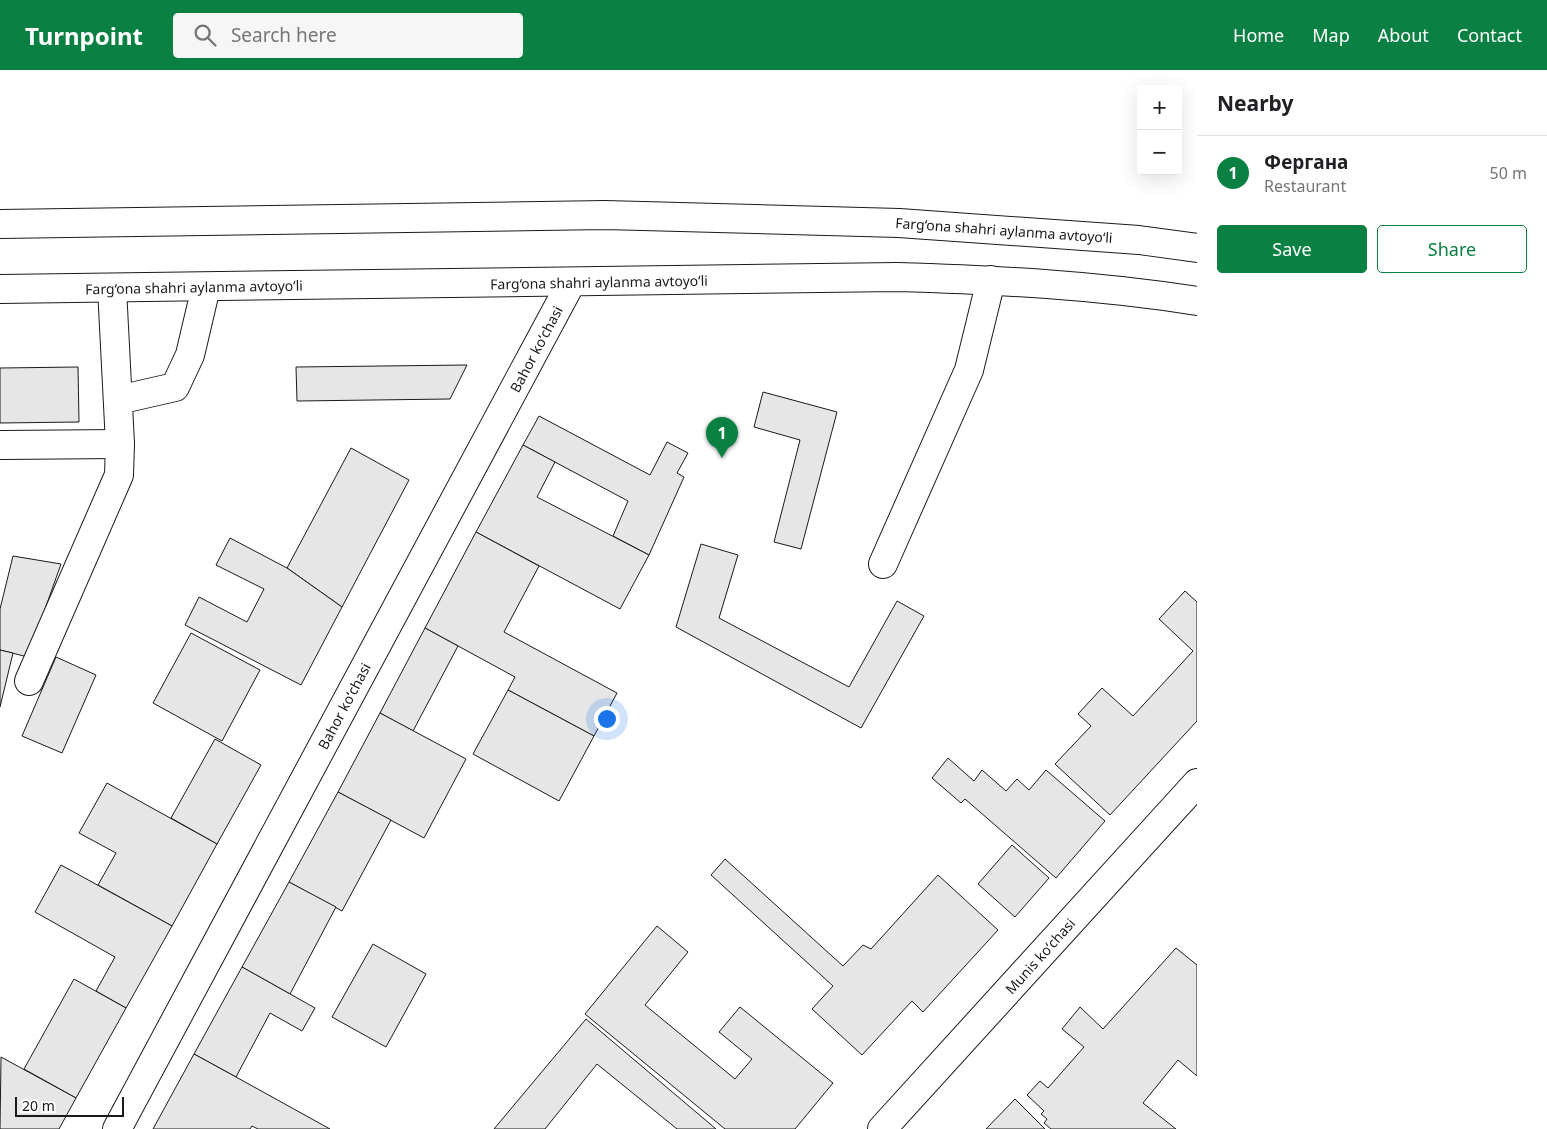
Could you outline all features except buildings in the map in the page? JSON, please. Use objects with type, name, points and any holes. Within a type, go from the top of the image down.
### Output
[{"type":"main road","name":"Farg‘ona shahri aylanma avtoyo‘li","points":[[0,224],[605,215],[899,223],[1139,240],[1197,248]]},
{"type":"main road","name":"Farg‘ona shahri aylanma avtoyo‘li","points":[[0,289],[572,283],[896,277],[992,280],[1130,290],[1197,301]]},
{"type":"main road","points":[[884,564],[969,370],[992,280]]},
{"type":"main road","name":"Bahor koʻchasi","points":[[117,1129],[572,283]]},
{"type":"main road","points":[[118,400],[175,387],[190,355],[206,287]]},
{"type":"main road","points":[[29,681],[119,475],[120,444],[112,288]]},
{"type":"main road","points":[[0,446],[120,444]]},
{"type":"main road","name":"Munis koʻchasi","points":[[882,1129],[1197,783]]},
{"type":"place","name":"Фергана","points":[[722,458]]}]
